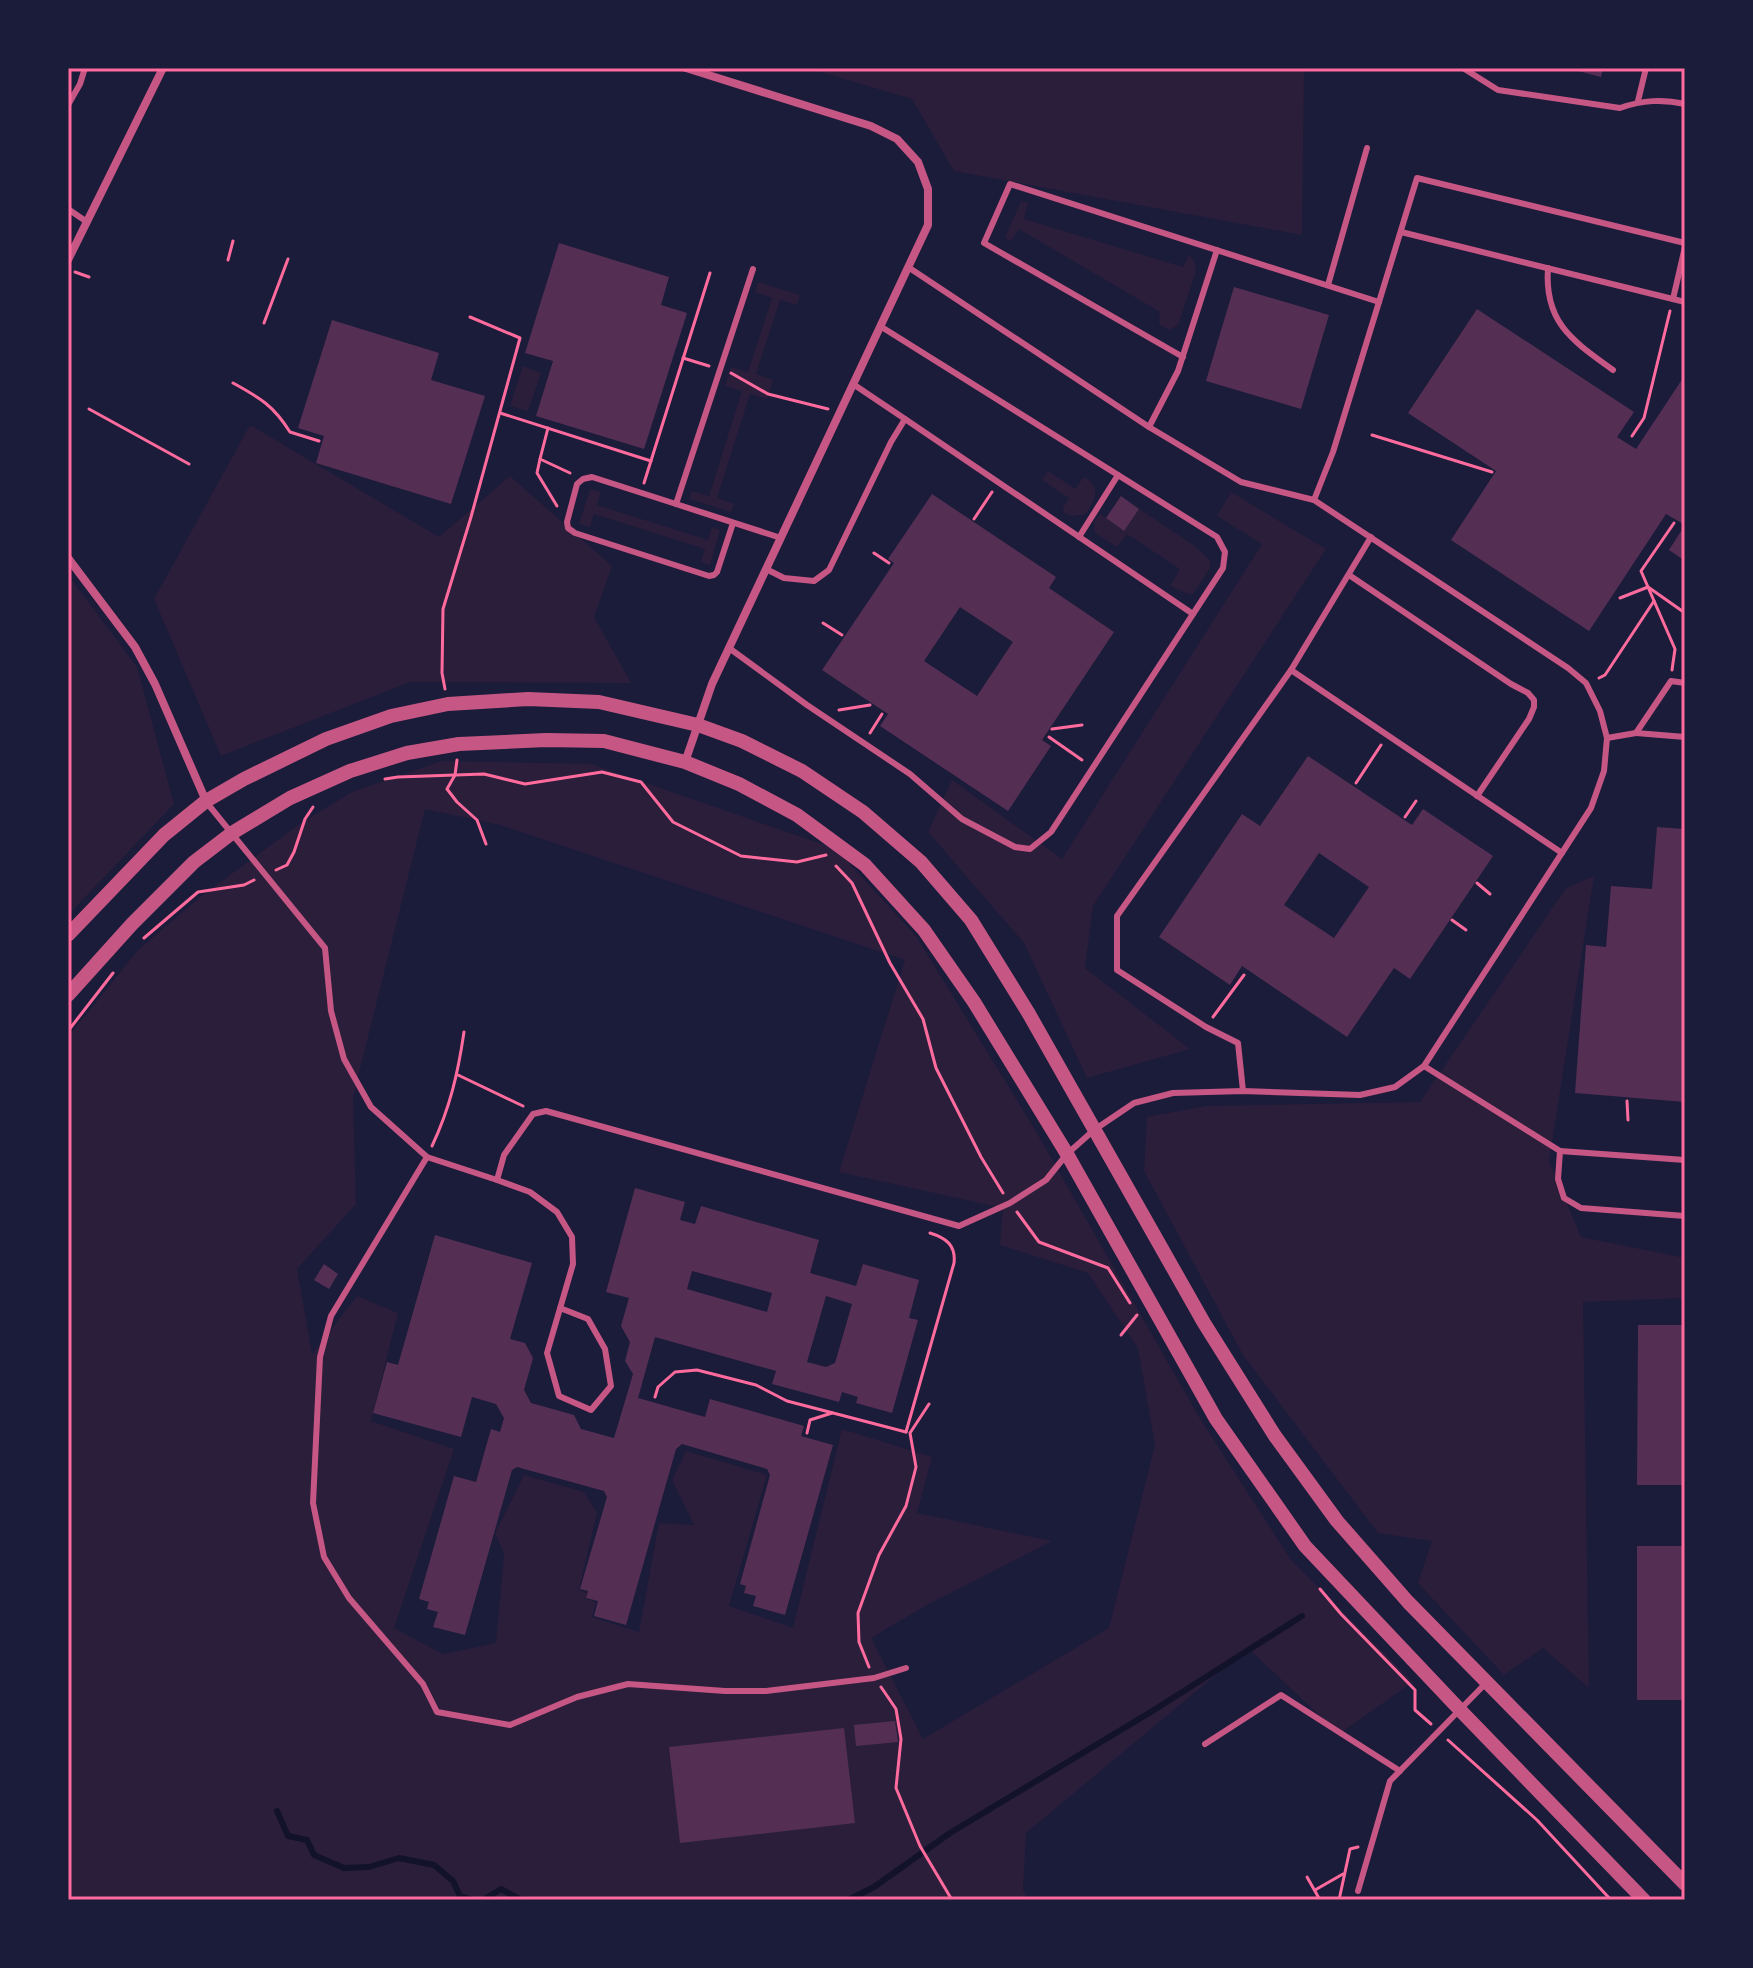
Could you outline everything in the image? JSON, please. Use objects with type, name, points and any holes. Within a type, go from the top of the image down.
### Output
[{"type":"street","points":[[68,260],[163,68]]},
{"type":"street","points":[[685,762],[712,684],[928,225],[928,189],[918,162],[897,139],[871,126],[686,68]]},
{"type":"street","points":[[68,558],[135,647],[155,684],[206,801]]},
{"type":"street","points":[[68,935],[164,835],[206,801],[326,739],[391,716],[448,704],[528,699],[599,702],[698,725],[742,741],[802,771],[863,812],[921,862],[971,920],[1029,1014],[1204,1323],[1275,1436],[1337,1521],[1408,1602],[1685,1884]]},
{"type":"street","points":[[68,995],[132,924],[184,873],[232,833],[290,798],[350,771],[407,753],[459,744],[604,741],[685,762],[739,784],[797,815],[865,865],[924,930],[974,1002],[1067,1154],[1216,1419],[1305,1546],[1644,1900]]},
{"type":"lane","points":[[68,105],[85,68]]},
{"type":"lane","points":[[1463,68],[1498,90],[1620,108],[1638,101],[1668,100],[1685,104]]},
{"type":"lane","points":[[1638,101],[1646,68]]},
{"type":"lane","points":[[1328,285],[1367,148]]},
{"type":"lane","points":[[1314,500],[1333,452],[1417,178],[1685,245],[1673,299]]},
{"type":"lane","points":[[1183,357],[984,243],[1010,184],[1379,302]]},
{"type":"lane","points":[[68,209],[87,222]]},
{"type":"lane","points":[[1401,232],[1685,302]]},
{"type":"lane","points":[[1149,427],[1178,371],[1217,250]]},
{"type":"lane","points":[[497,1180],[504,1155],[533,1114],[546,1111],[959,1226],[1010,1203],[1046,1180],[1067,1154],[1094,1130],[1134,1103],[1173,1093],[1243,1091],[1360,1095],[1395,1087],[1424,1066],[1591,808],[1604,771],[1607,738],[1600,711],[1586,683],[1568,668],[1314,500],[1241,482],[1149,427],[908,267]]},
{"type":"lane","points":[[1548,268],[1549,300],[1555,317],[1583,348],[1613,370]]},
{"type":"lane","points":[[676,504],[753,269]]},
{"type":"lane","points":[[729,648],[910,774],[962,819],[1015,847],[1030,849],[1051,832],[1223,568],[1225,552],[1217,537],[880,326]]},
{"type":"lane","points":[[853,384],[1193,614]]},
{"type":"lane","points":[[766,569],[784,578],[814,581],[829,570],[905,419]]},
{"type":"lane","points":[[1079,537],[1118,475]]},
{"type":"lane","points":[[733,523],[717,572],[709,576],[575,533],[568,528],[567,522],[577,484],[592,477],[781,538]]},
{"type":"lane","points":[[1243,1091],[1238,1043],[1206,1027],[1117,970],[1117,916],[1291,670],[1371,537]]},
{"type":"lane","points":[[1349,575],[1528,693],[1534,700],[1529,719],[1477,796]]},
{"type":"lane","points":[[1291,670],[1562,853]]},
{"type":"lane","points":[[1636,733],[1671,681],[1685,683]]},
{"type":"lane","points":[[1607,738],[1636,733],[1685,737]]},
{"type":"lane","points":[[206,801],[325,948],[331,1011],[344,1059],[371,1107],[427,1157],[530,1192],[557,1212],[572,1237],[573,1264],[560,1308],[547,1353],[559,1396],[591,1410],[611,1386],[605,1349],[588,1319],[560,1308]]},
{"type":"lane","points":[[1424,1066],[1560,1151],[1685,1160]]},
{"type":"lane","points":[[1560,1151],[1558,1179],[1564,1198],[1581,1208],[1685,1216]]},
{"type":"lane","points":[[427,1157],[331,1316],[320,1357],[313,1503],[324,1557],[349,1598],[423,1684],[437,1712],[510,1725],[577,1697],[628,1684],[766,1691],[874,1678],[906,1668]]},
{"type":"lane","points":[[1358,1891],[1390,1781],[1487,1682]]},
{"type":"lane","points":[[1205,1744],[1281,1695],[1400,1771]]},
{"type":"path","points":[[228,260],[233,241]]},
{"type":"path","points":[[264,323],[288,259]]},
{"type":"path","points":[[68,269],[89,277]]},
{"type":"path","points":[[640,493],[710,273]]},
{"type":"path","points":[[1632,436],[1644,418],[1673,299]]},
{"type":"path","points":[[448,704],[442,673],[443,609],[520,338],[470,317]]},
{"type":"path","points":[[683,358],[730,373],[768,394],[839,414]]},
{"type":"path","points":[[233,383],[256,395],[278,413],[290,432],[319,441]]},
{"type":"path","points":[[89,409],[189,464]]},
{"type":"path","points":[[500,413],[651,461]]},
{"type":"path","points":[[548,428],[537,473],[567,522]]},
{"type":"path","points":[[1372,435],[1492,472]]},
{"type":"path","points":[[540,459],[583,479]]},
{"type":"path","points":[[974,519],[998,482]]},
{"type":"path","points":[[1671,681],[1675,649],[1641,571],[1674,523]]},
{"type":"path","points":[[874,553],[889,563]]},
{"type":"path","points":[[1620,598],[1648,587]]},
{"type":"path","points":[[1648,587],[1685,613]]},
{"type":"path","points":[[1586,683],[1605,675],[1654,601]]},
{"type":"path","points":[[823,623],[842,635]]},
{"type":"path","points":[[831,711],[870,705]]},
{"type":"path","points":[[864,743],[882,714]]},
{"type":"path","points":[[1052,729],[1082,725]]},
{"type":"path","points":[[1356,783],[1388,736]]},
{"type":"path","points":[[1049,737],[1093,767]]},
{"type":"path","points":[[459,744],[455,775],[447,789],[477,820],[486,844]]},
{"type":"path","points":[[385,779],[484,774],[525,784],[602,772],[641,782],[673,822],[741,856],[797,862],[826,855]]},
{"type":"path","points":[[141,940],[198,892],[244,885],[287,865],[305,819],[317,801]]},
{"type":"path","points":[[1405,817],[1416,801]]},
{"type":"path","points":[[835,864],[852,883],[890,963],[923,1019],[936,1068],[981,1157],[1010,1203],[1039,1242],[1108,1268],[1130,1303]]},
{"type":"path","points":[[1477,883],[1490,894]]},
{"type":"path","points":[[1452,920],[1466,930]]},
{"type":"path","points":[[68,1031],[121,962]]},
{"type":"path","points":[[1206,1027],[1244,975]]},
{"type":"path","points":[[427,1157],[442,1125],[458,1075],[464,1032]]},
{"type":"path","points":[[458,1075],[516,1102]]},
{"type":"path","points":[[1627,1101],[1628,1120]]},
{"type":"path","points":[[928,1232],[943,1237],[951,1244],[955,1255],[908,1432],[916,1467],[906,1506],[879,1555],[858,1613],[859,1642],[874,1678],[896,1709],[901,1739],[896,1788],[920,1846],[952,1900]]},
{"type":"path","points":[[1121,1335],[1137,1315]]},
{"type":"path","points":[[655,1397],[658,1387],[675,1372],[697,1370],[756,1385],[787,1401],[908,1432]]},
{"type":"path","points":[[908,1432],[929,1404]]},
{"type":"path","points":[[807,1433],[810,1420],[832,1413]]},
{"type":"path","points":[[1321,1590],[1415,1690],[1415,1710],[1537,1820],[1611,1900]]},
{"type":"path","points":[[1339,1900],[1350,1849],[1372,1842]]},
{"type":"path","points":[[1315,1890],[1345,1873]]},
{"type":"path","points":[[1307,1877],[1320,1900]]},
{"type":"shaded area","points":[[807,68],[1304,68],[1302,235],[954,171],[912,99]]},
{"type":"shaded area","points":[[1021,201],[1028,203],[1024,219],[1183,267],[1189,255],[1195,262],[1196,271],[1178,325],[1169,330],[1160,325],[1160,312],[1019,229],[1011,241],[1005,238]]},
{"type":"shaded area","points":[[758,282],[800,295],[797,305],[780,300],[756,374],[773,380],[767,399],[750,394],[717,498],[734,504],[731,512],[689,499],[692,491],[709,496],[742,391],[725,386],[731,367],[748,372],[772,298],[755,292]]},
{"type":"shaded area","points":[[523,366],[541,373],[528,411],[510,406]]},
{"type":"shaded area","points":[[250,425],[439,537],[510,476],[612,566],[594,617],[631,683],[410,682],[221,756],[154,599]]},
{"type":"shaded area","points":[[1048,471],[1075,489],[1083,478],[1091,482],[1095,495],[1086,514],[1073,516],[1064,513],[1063,508],[1069,498],[1042,480]]},
{"type":"shaded area","points":[[590,489],[601,492],[597,505],[708,540],[712,527],[720,530],[710,565],[701,562],[705,549],[594,514],[590,527],[579,524]]},
{"type":"shaded area","points":[[1231,492],[1326,549],[1093,906],[1085,968],[1190,1049],[1087,1078],[1024,943],[928,832],[952,780],[1062,859],[1262,544],[1217,516]]},
{"type":"shaded area","points":[[1139,509],[1210,560],[1210,568],[1193,594],[1170,586],[1180,569],[1127,534],[1117,547],[1095,533],[1094,522],[1100,514],[1124,531]]},
{"type":"shaded area","points":[[68,575],[137,667],[174,804],[68,915]]},
{"type":"shaded area","points":[[442,761],[591,764],[836,849],[916,936],[1034,1128],[1199,1417],[1291,1560],[1413,1682],[1339,1734],[1248,1648],[1026,1833],[1023,1889],[1028,1900],[68,1900],[68,1037],[138,950],[199,898],[298,825],[352,792]],"holes":[[[425,809],[500,825],[905,960],[839,1172],[1003,1208],[1000,1245],[1088,1273],[1138,1348],[1155,1445],[1109,1628],[923,1739],[871,1638],[927,1605],[1052,1541],[917,1513],[932,1457],[842,1429],[793,1628],[729,1606],[767,1475],[686,1451],[672,1480],[694,1525],[659,1523],[639,1632],[592,1617],[596,1602],[586,1599],[587,1593],[579,1590],[597,1513],[584,1492],[524,1475],[495,1533],[504,1554],[496,1643],[443,1654],[394,1628],[454,1449],[371,1421],[398,1313],[357,1296],[312,1354],[297,1269],[356,1204],[353,1097]]]},
{"type":"shaded area","points":[[1594,876],[1549,1161],[1581,1237],[1685,1258],[1685,1298],[1583,1302],[1589,1688],[1543,1648],[1504,1675],[1418,1583],[1432,1541],[1378,1533],[1243,1355],[1144,1171],[1147,1117],[1206,1106],[1420,1102],[1566,888]]},
{"type":"building","points":[[1567,68],[1603,68],[1601,77]]},
{"type":"building","points":[[559,243],[669,277],[661,305],[687,313],[644,449],[536,416],[553,361],[525,353]]},
{"type":"building","points":[[1234,287],[1329,315],[1301,409],[1206,381]]},
{"type":"building","points":[[1477,309],[1634,412],[1617,437],[1636,449],[1685,375],[1685,525],[1666,514],[1589,631],[1451,540],[1496,471],[1408,413]]},
{"type":"building","points":[[332,320],[439,353],[431,380],[485,396],[451,504],[316,463],[324,436],[298,428]]},
{"type":"building","points":[[932,494],[1056,577],[1049,588],[1114,632],[1042,740],[1051,746],[1008,811],[880,726],[888,714],[822,670],[894,563],[888,559]],"holes":[[[960,607],[1013,642],[977,696],[924,661]]]},
{"type":"building","points":[[1121,496],[1139,509],[1124,531],[1106,518]]},
{"type":"building","points":[[1685,525],[1685,561],[1669,550]]},
{"type":"building","points":[[1308,756],[1412,825],[1423,809],[1493,856],[1410,979],[1394,968],[1347,1037],[1242,966],[1230,985],[1159,937],[1242,814],[1260,826]],"holes":[[[1319,853],[1369,887],[1334,938],[1284,905]]]},
{"type":"building","points":[[1657,827],[1685,829],[1685,1102],[1575,1093],[1586,945],[1606,947],[1611,886],[1652,889]]},
{"type":"building","points":[[635,1188],[685,1202],[680,1220],[695,1224],[701,1206],[819,1240],[810,1273],[856,1286],[863,1264],[919,1280],[909,1318],[918,1320],[892,1413],[856,1403],[858,1397],[842,1392],[839,1402],[772,1384],[776,1371],[655,1337],[638,1398],[705,1417],[710,1399],[804,1426],[801,1436],[833,1445],[785,1615],[753,1606],[756,1596],[744,1593],[746,1586],[740,1584],[770,1475],[767,1469],[682,1444],[676,1449],[626,1625],[594,1616],[598,1601],[586,1598],[588,1591],[580,1589],[607,1497],[604,1491],[517,1467],[512,1470],[465,1635],[433,1627],[438,1612],[427,1609],[429,1602],[419,1599],[454,1476],[476,1482],[491,1429],[500,1432],[504,1418],[496,1404],[472,1397],[461,1437],[373,1413],[387,1362],[398,1365],[435,1235],[532,1263],[510,1339],[525,1343],[533,1358],[524,1390],[531,1403],[574,1415],[581,1429],[614,1438],[633,1374],[625,1361],[630,1342],[621,1326],[629,1298],[606,1292]],"holes":[[[692,1271],[772,1293],[767,1312],[687,1289]],[[826,1296],[852,1304],[835,1363],[826,1367],[807,1362]]]},
{"type":"building","points":[[324,1264],[338,1274],[329,1289],[314,1280]]},
{"type":"building","points":[[1638,1325],[1685,1325],[1685,1485],[1637,1485]]},
{"type":"building","points":[[1637,1546],[1685,1546],[1685,1700],[1637,1700]]},
{"type":"building","points":[[895,1721],[898,1742],[856,1746],[854,1725]]},
{"type":"building","points":[[844,1728],[855,1823],[680,1843],[669,1747]]},
{"type":"waterway","points":[[848,1900],[874,1887],[950,1833],[1302,1616]]},
{"type":"waterway","points":[[277,1811],[288,1836],[307,1840],[314,1855],[344,1868],[369,1867],[399,1858],[434,1865],[453,1881],[460,1896],[473,1900]]},
{"type":"waterway","points":[[483,1900],[501,1889],[521,1900]]}]
